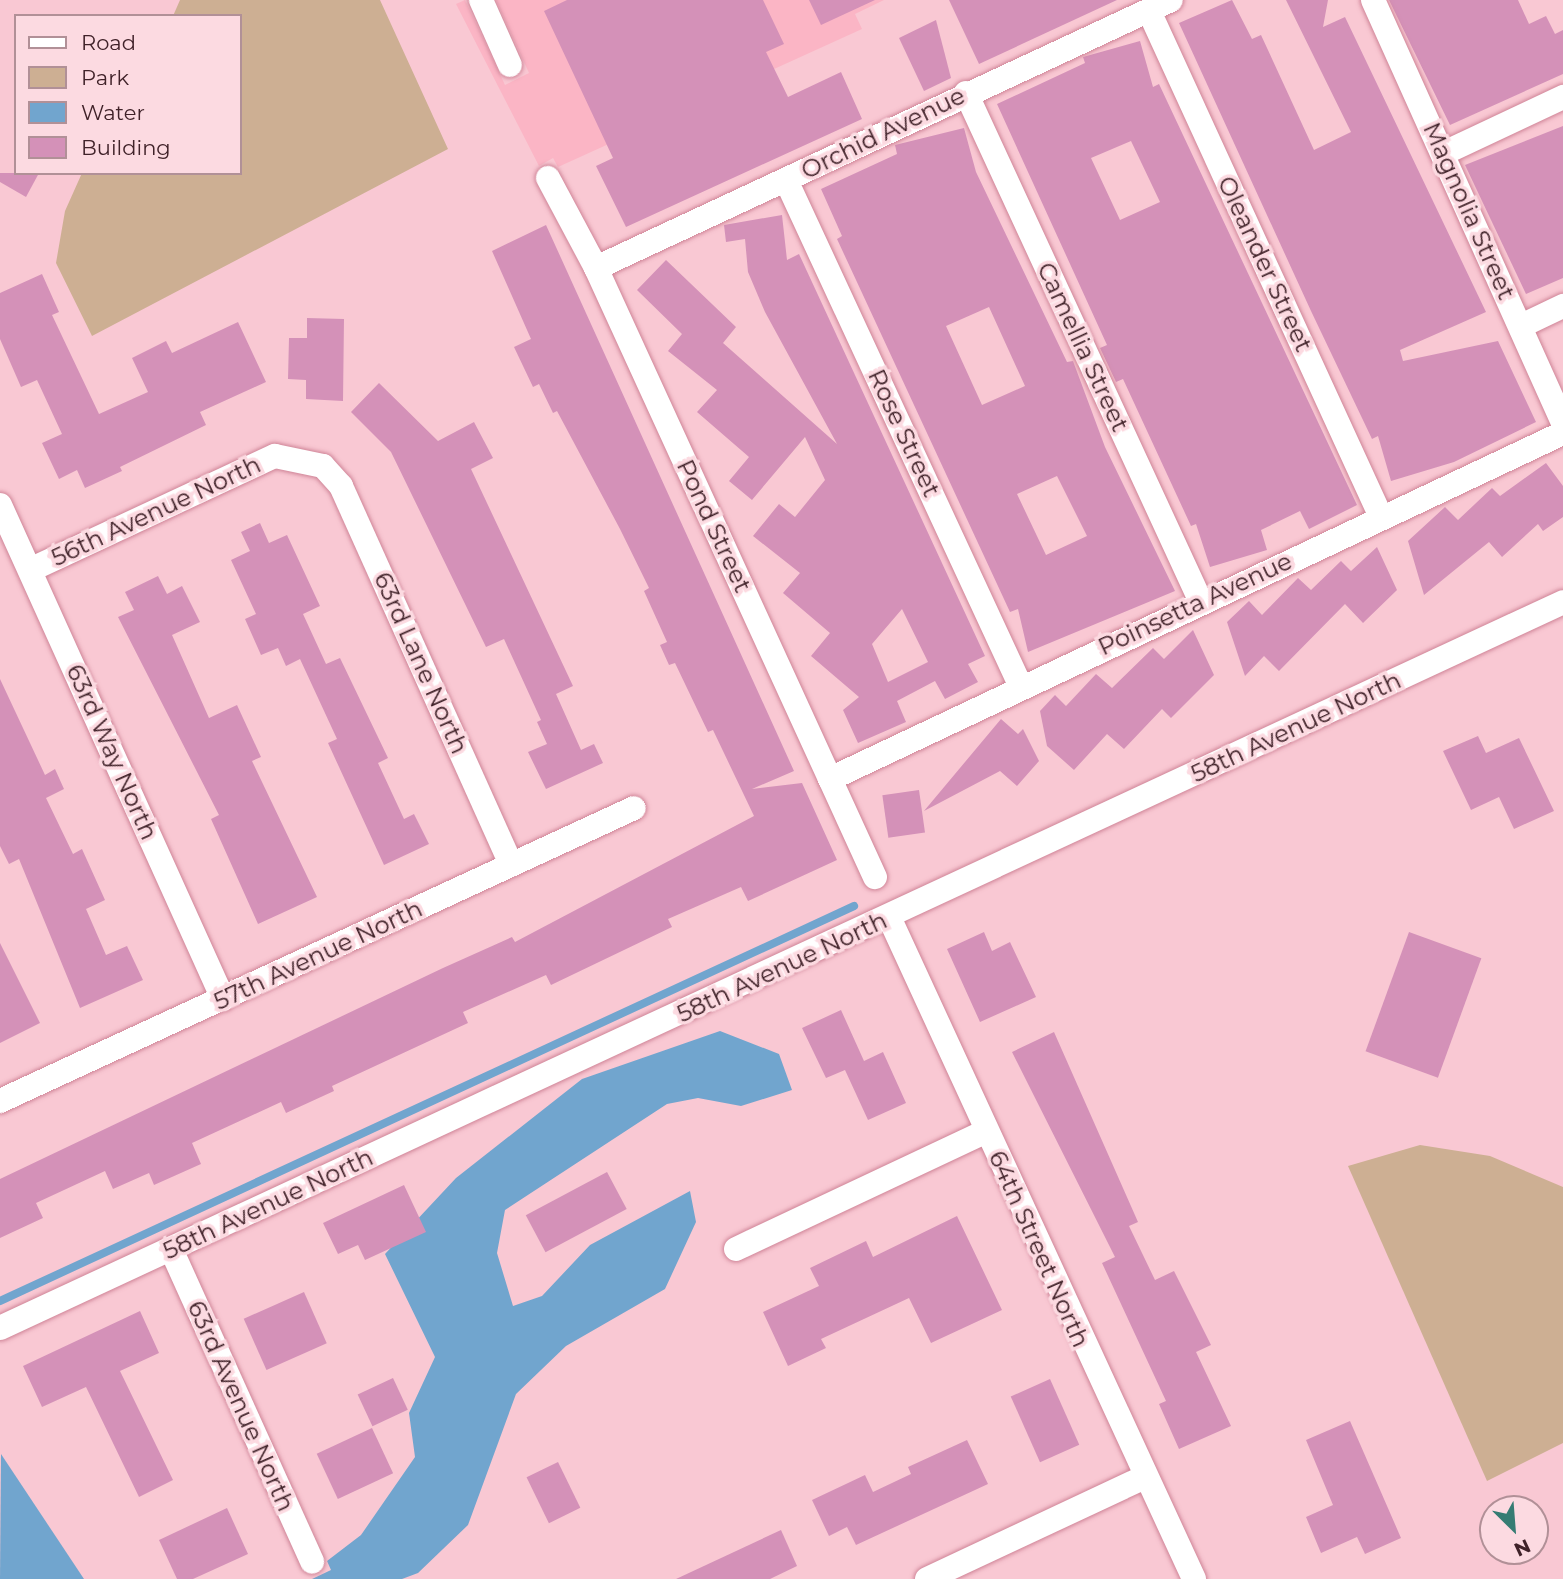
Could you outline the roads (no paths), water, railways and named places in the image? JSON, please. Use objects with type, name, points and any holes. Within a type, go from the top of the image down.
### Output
[{"type":"street","points":[[481,0],[510,65]]},
{"type":"street","name":"Orchid Avenue","points":[[596,268],[966,93],[1171,0]]},
{"type":"street","name":"Magnolia Street","points":[[1373,0],[1563,423]]},
{"type":"street","name":"Oleander Street","points":[[1149,10],[1381,517]]},
{"type":"street","name":"Camellia Street","points":[[966,93],[1200,600]]},
{"type":"street","points":[[1444,153],[1563,97]]},
{"type":"street","name":"Pond Street","points":[[548,178],[596,268],[875,877]]},
{"type":"street","name":"Rose Street","points":[[786,180],[1021,687]]},
{"type":"street","points":[[1521,326],[1563,306]]},
{"type":"street","name":"Poinsetta Avenue","points":[[830,779],[1200,600],[1563,433]]},
{"type":"street","name":"56th Avenue North","points":[[30,570],[275,456],[323,466]]},
{"type":"street","name":"63rd Lane North","points":[[323,466],[341,486],[511,865]]},
{"type":"street","name":"63rd Way North","points":[[0,505],[223,999]]},
{"type":"street","name":"58th Avenue North","points":[[0,1328],[1563,602]]},
{"type":"street","name":"57th Avenue North","points":[[0,1101],[634,808]]},
{"type":"street","name":"64th Street North","points":[[889,917],[1143,1478],[1194,1579]]},
{"type":"street","points":[[736,1250],[985,1132]]},
{"type":"street","name":"63rd Avenue North","points":[[171,1249],[312,1562]]},
{"type":"street","points":[[927,1579],[1143,1478]]},
{"type":"water","points":[[720,1031],[779,1054],[792,1090],[741,1106],[698,1098],[667,1104],[505,1210],[497,1253],[513,1306],[542,1296],[590,1245],[690,1191],[696,1222],[665,1289],[566,1346],[516,1394],[468,1525],[418,1573],[402,1579],[312,1579],[331,1570],[327,1561],[361,1535],[415,1457],[409,1413],[435,1357],[385,1254],[456,1178],[582,1079]]},
{"type":"water","points":[[1,1454],[84,1579],[0,1579]]},
{"type":"waterway","points":[[0,1301],[854,906]]}]
